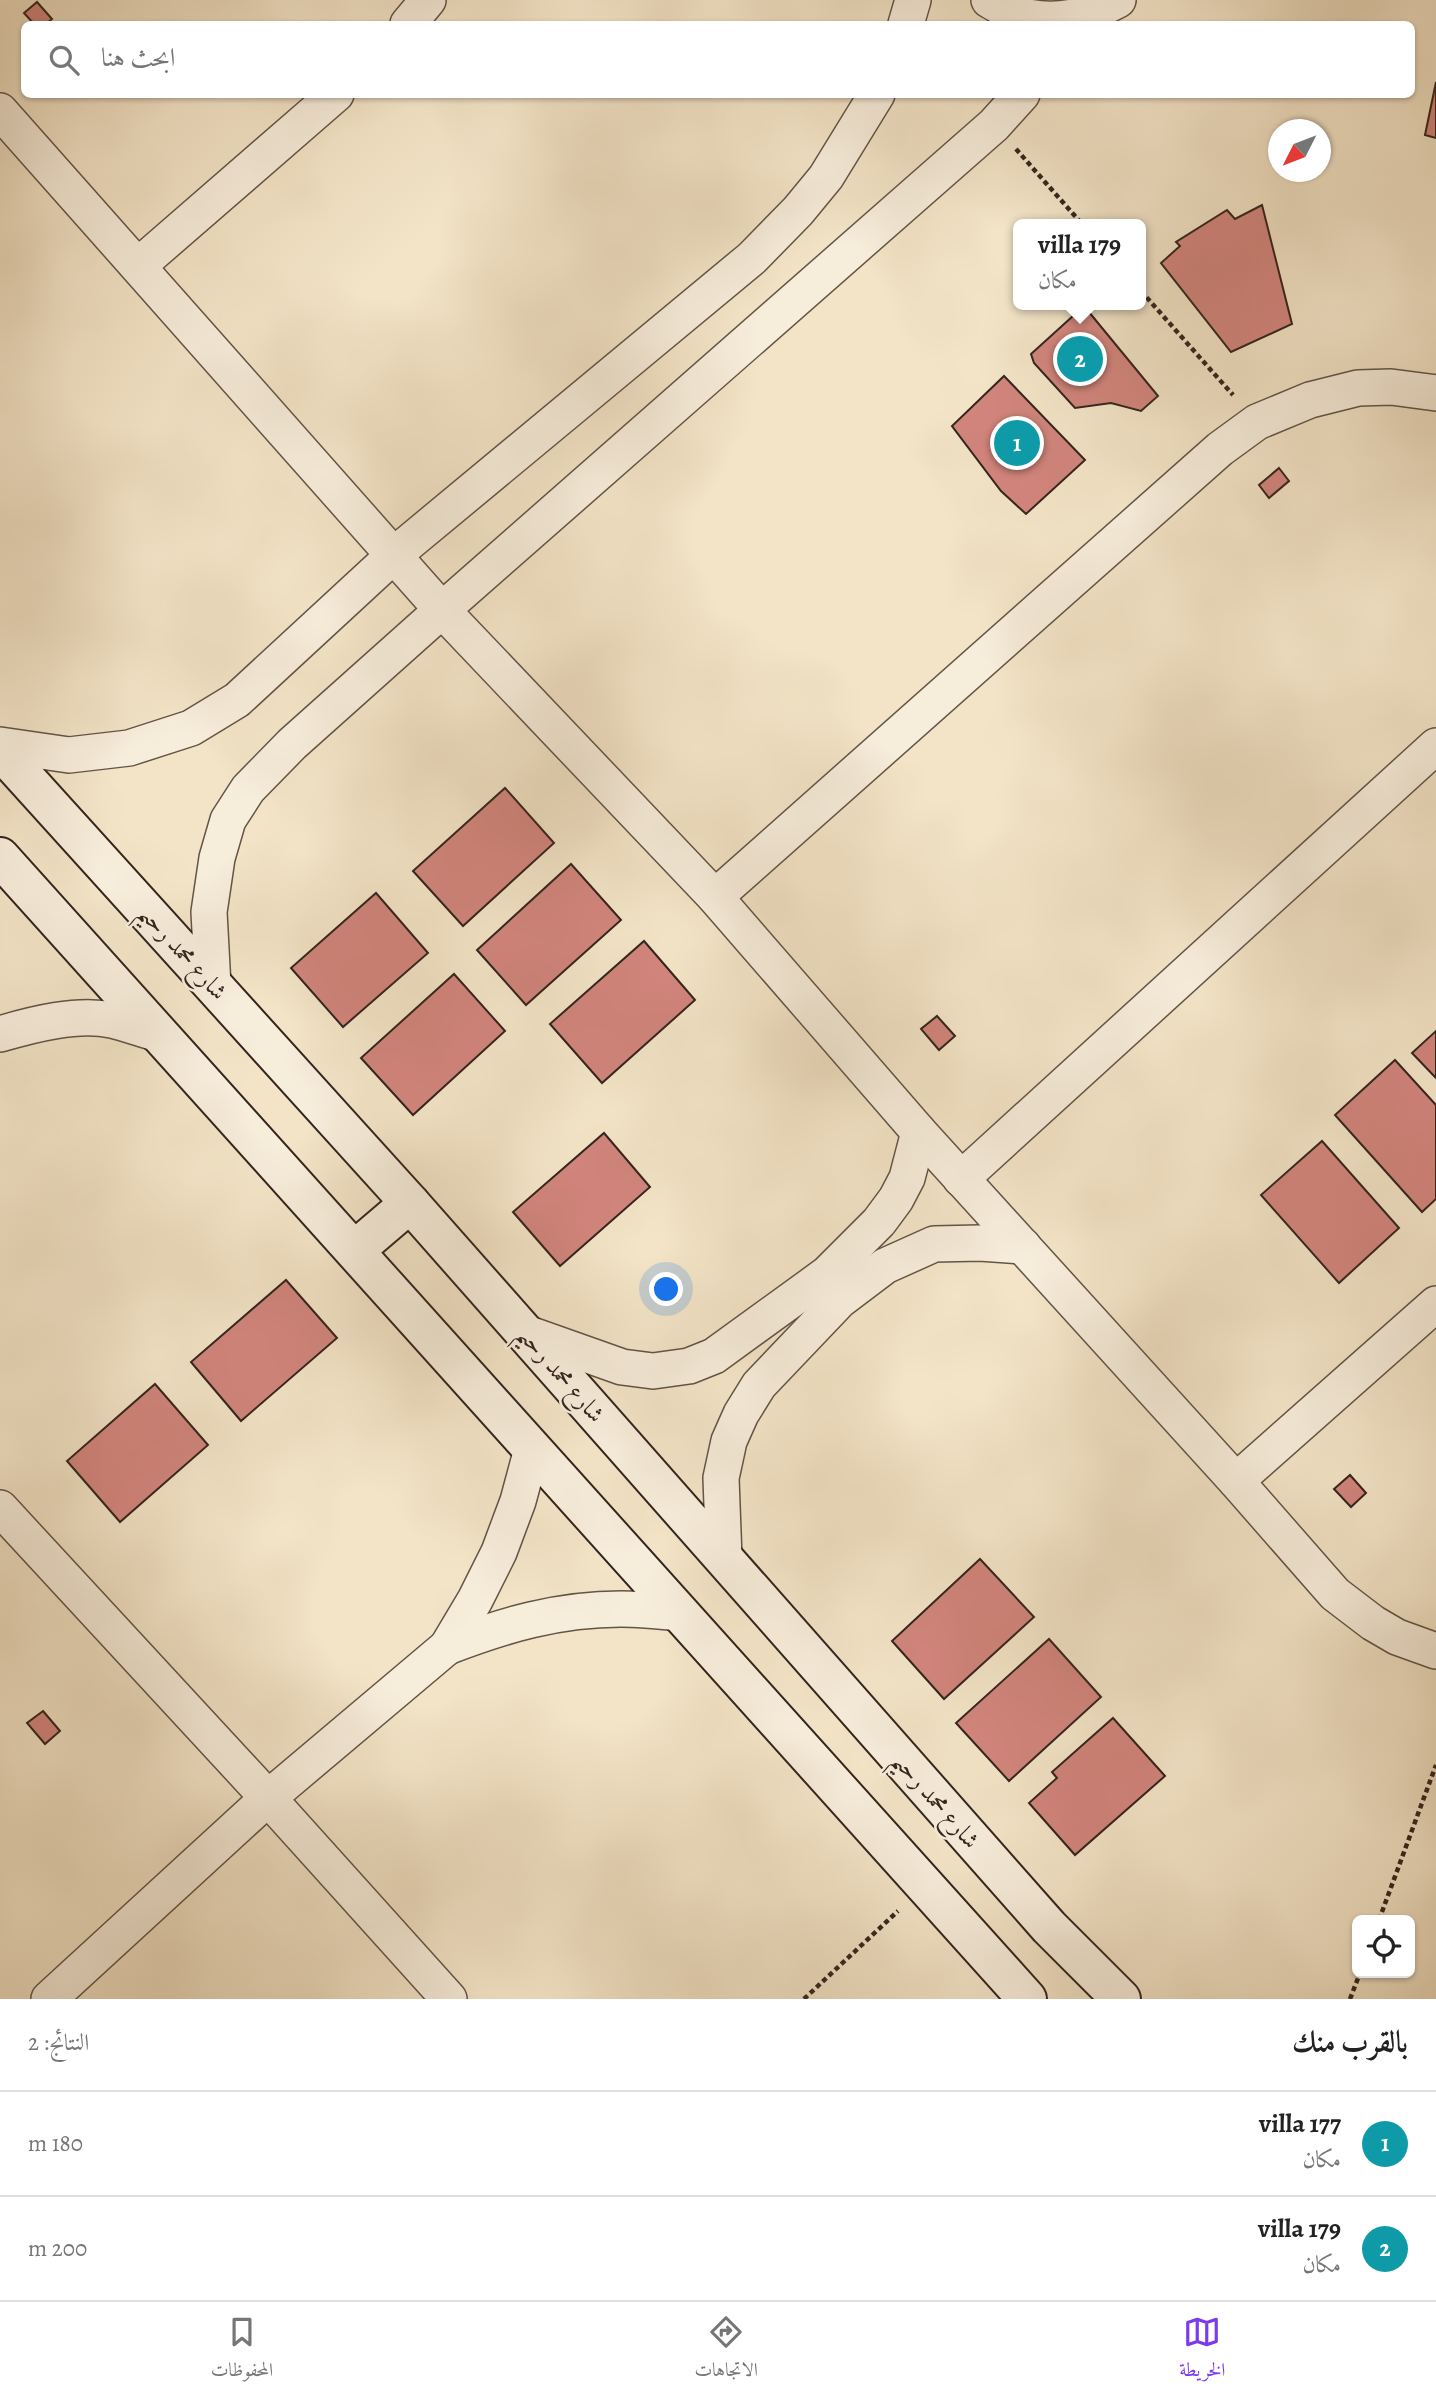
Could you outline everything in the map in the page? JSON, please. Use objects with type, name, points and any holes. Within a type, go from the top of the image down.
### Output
[{"type":"street","points":[[410,21],[428,0]]},
{"type":"street","points":[[907,21],[913,0]]},
{"type":"street","points":[[989,0],[1012,13],[1054,20],[1100,12]]},
{"type":"street","points":[[138,266],[331,98]]},
{"type":"street","points":[[0,745],[69,755],[129,748],[191,728],[237,700],[394,555],[752,258],[827,177],[875,98]]},
{"type":"street","points":[[213,986],[209,912],[217,858],[228,820],[248,789],[292,744],[994,125],[1018,98]]},
{"type":"street","points":[[0,111],[442,610],[715,897],[919,1132],[1335,1594],[1373,1623],[1397,1637],[1436,1651]]},
{"type":"street","points":[[715,897],[1220,449],[1257,422],[1310,400],[1358,388],[1391,387],[1436,393]]},
{"type":"street","points":[[961,1179],[1436,746]]},
{"type":"street","name":"شارع محمد رحيم","points":[[0,750],[526,1333],[1049,1927],[1121,1999]]},
{"type":"street","points":[[0,857],[1027,1999]]},
{"type":"street","points":[[0,1034],[27,1026],[75,1019],[111,1020],[159,1034]]},
{"type":"street","points":[[526,1333],[622,1367],[653,1371],[689,1366],[714,1356],[827,1274],[879,1222],[896,1199],[906,1178],[919,1132]]},
{"type":"street","points":[[355,1250],[410,1203]]},
{"type":"street","points":[[724,1559],[721,1478],[729,1441],[741,1414],[759,1385],[840,1300],[885,1266],[934,1244],[1023,1246]]},
{"type":"street","points":[[1236,1481],[1436,1304]]},
{"type":"street","points":[[49,1999],[268,1798],[447,1647],[475,1601],[499,1552],[518,1501],[532,1449]]},
{"type":"street","points":[[7,1531],[268,1798],[449,1999]]},
{"type":"street","points":[[447,1647],[503,1626],[561,1613],[621,1609],[680,1613]]},
{"type":"path","points":[[994,125],[1078,219]]},
{"type":"path","points":[[1146,297],[1257,422]]},
{"type":"path","points":[[1381,1915],[1436,1765]]},
{"type":"path","points":[[804,1999],[926,1884]]},
{"type":"path","points":[[1350,1999],[1358,1978]]},
{"type":"building","points":[[37,2],[52,19],[31,21],[24,13]]},
{"type":"building","points":[[1436,82],[1436,138],[1425,135]]},
{"type":"building","points":[[1262,205],[1292,324],[1231,352],[1161,263],[1180,246],[1176,242],[1227,210],[1235,219]]},
{"type":"building","points":[[1080,310],[1087,310],[1158,396],[1141,411],[1111,403],[1075,408],[1034,363],[1031,354]]},
{"type":"building","points":[[1004,376],[1085,460],[1026,514],[1001,491],[952,426]]},
{"type":"building","points":[[1279,468],[1289,481],[1269,498],[1259,485]]},
{"type":"building","points":[[505,788],[554,843],[463,926],[413,871]]},
{"type":"building","points":[[571,864],[621,920],[526,1005],[477,950]]},
{"type":"building","points":[[376,893],[428,953],[343,1027],[291,968]]},
{"type":"building","points":[[644,941],[695,1000],[602,1083],[550,1024]]},
{"type":"building","points":[[454,974],[505,1031],[413,1115],[361,1058]]},
{"type":"building","points":[[937,1016],[955,1036],[939,1050],[921,1029]]},
{"type":"building","points":[[1436,1031],[1436,1078],[1412,1053]]},
{"type":"building","points":[[1395,1060],[1436,1105],[1436,1199],[1422,1212],[1335,1115]]},
{"type":"building","points":[[604,1133],[650,1187],[560,1266],[513,1212]]},
{"type":"building","points":[[1322,1141],[1399,1228],[1339,1283],[1261,1195]]},
{"type":"building","points":[[286,1280],[337,1338],[241,1421],[191,1362]]},
{"type":"building","points":[[155,1384],[208,1445],[120,1522],[67,1461]]},
{"type":"building","points":[[1350,1475],[1366,1493],[1351,1507],[1334,1489]]},
{"type":"building","points":[[980,1559],[1034,1617],[944,1699],[892,1641]]},
{"type":"building","points":[[1049,1639],[1101,1697],[1009,1781],[956,1723]]},
{"type":"building","points":[[43,1711],[60,1731],[45,1744],[27,1723]]},
{"type":"building","points":[[1113,1718],[1165,1776],[1075,1855],[1029,1803],[1057,1778],[1052,1772]]},
{"type":"place","name":"villa 179","points":[[1080,359]]},
{"type":"place","name":"villa 177","points":[[1017,443]]}]
